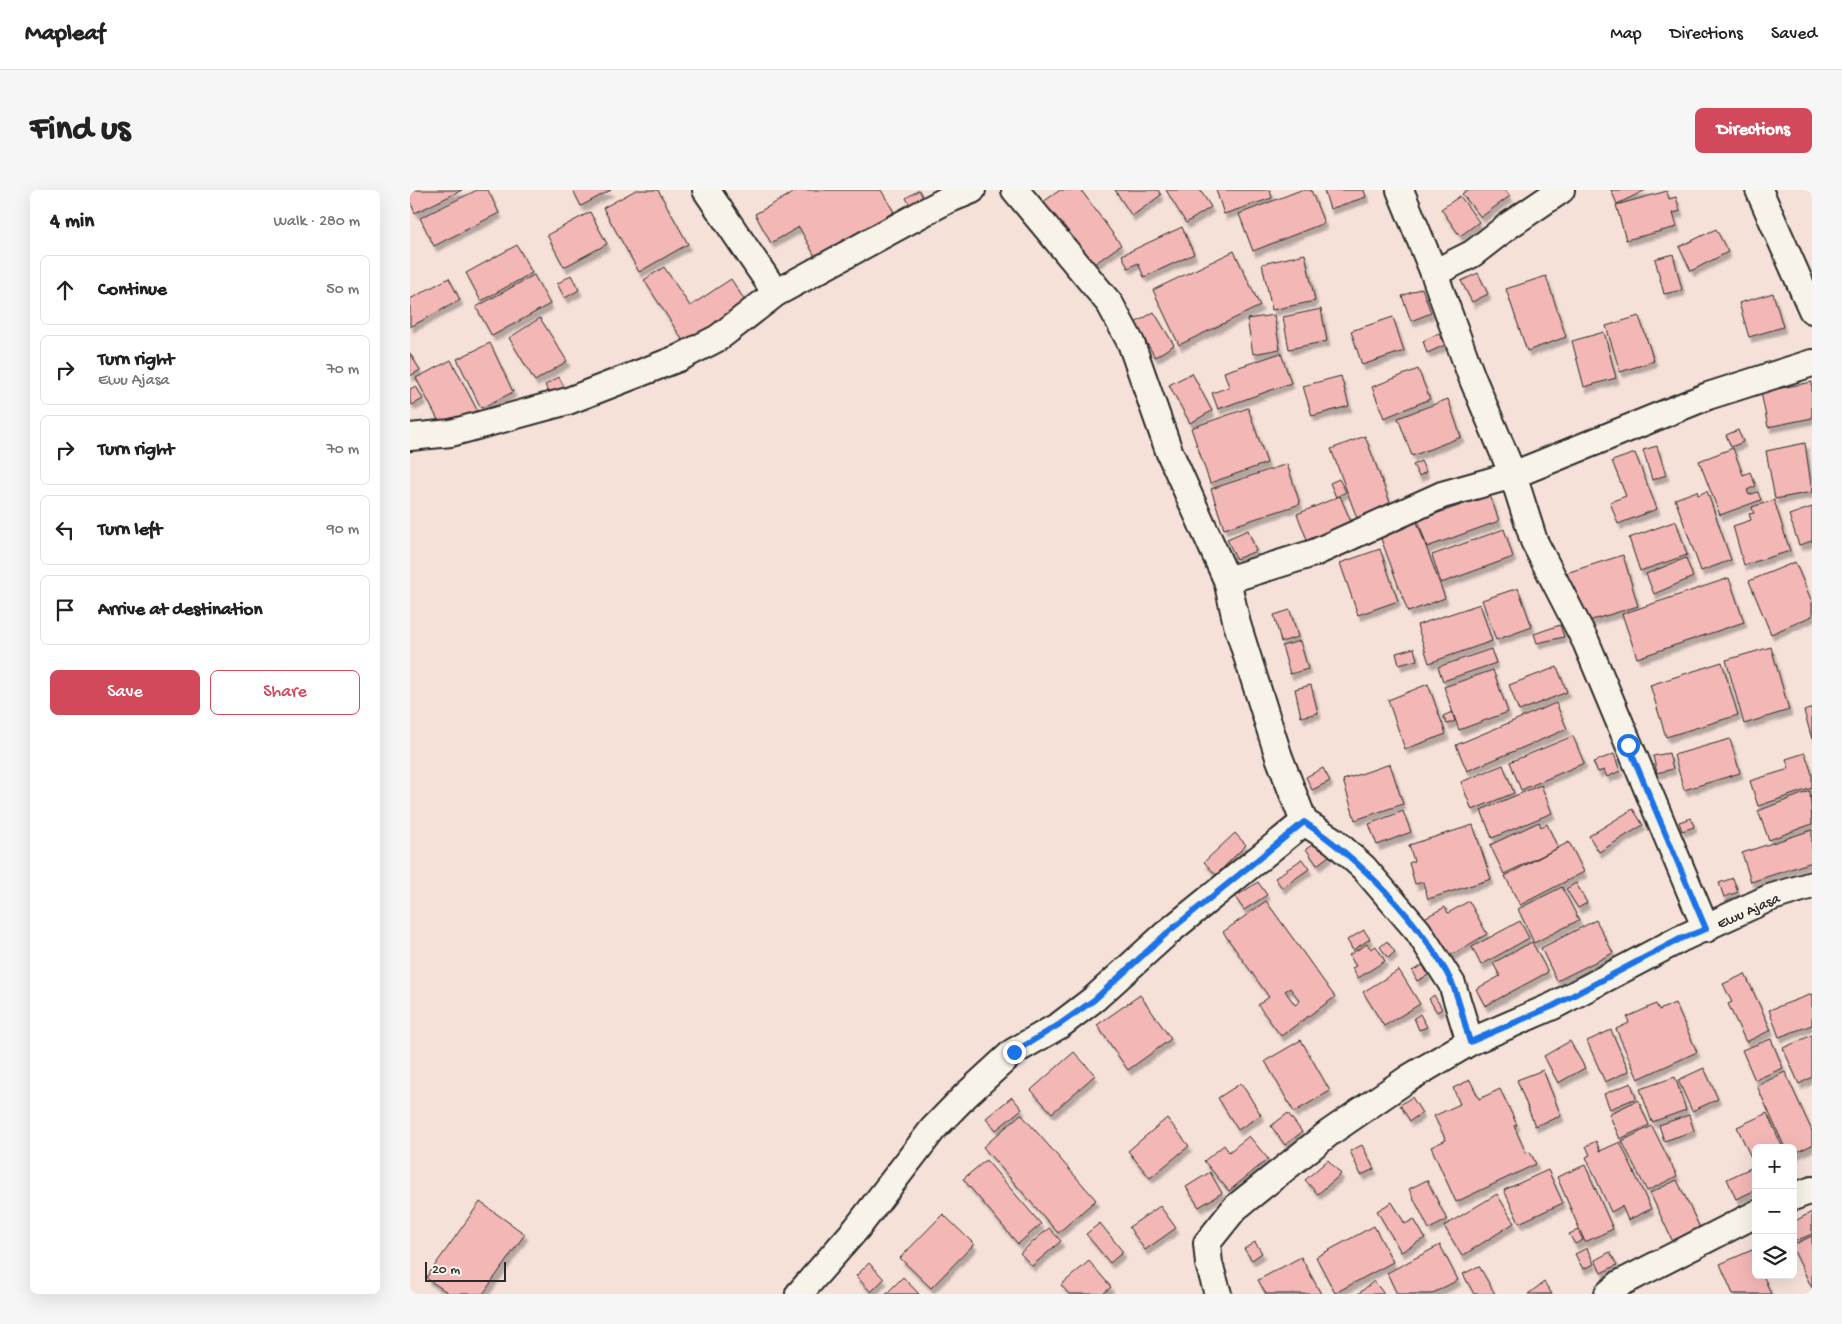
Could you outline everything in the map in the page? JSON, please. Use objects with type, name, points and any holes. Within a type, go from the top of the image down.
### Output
[{"type":"street","points":[[706,190],[776,293]]},
{"type":"street","points":[[410,437],[451,433],[568,401],[679,358],[718,338],[776,293],[945,200],[972,190]]},
{"type":"street","points":[[1014,190],[1110,304],[1131,343],[1169,451],[1228,580],[1237,624],[1279,757],[1304,822],[1334,841],[1364,868],[1418,931],[1452,984],[1470,1042]]},
{"type":"street","points":[[1400,190],[1434,273],[1471,375],[1513,475],[1534,540],[1586,642],[1706,929]]},
{"type":"street","points":[[1434,273],[1472,254],[1508,226],[1561,190]]},
{"type":"street","points":[[1759,190],[1812,310]]},
{"type":"street","points":[[1228,580],[1314,552],[1442,495],[1513,475],[1708,396],[1812,363]]},
{"type":"street","points":[[798,1294],[857,1228],[933,1129],[965,1096],[1014,1052],[1060,1024],[1094,1000],[1167,933],[1304,822]]},
{"type":"street","name":"Ewu Ajasa","points":[[1218,1294],[1209,1264],[1207,1244],[1235,1208],[1329,1134],[1409,1078],[1470,1042],[1553,1006],[1680,939],[1706,929],[1769,898],[1812,885]]},
{"type":"street","points":[[1797,1196],[1812,1190]]},
{"type":"street","points":[[1608,1294],[1621,1283],[1752,1216]]},
{"type":"building","points":[[410,190],[462,190],[415,213],[410,201]]},
{"type":"building","points":[[477,190],[488,190],[499,213],[434,246],[420,218]]},
{"type":"building","points":[[573,190],[611,190],[581,206]]},
{"type":"building","points":[[636,190],[658,190],[688,244],[639,272],[603,208]]},
{"type":"building","points":[[798,190],[881,190],[894,212],[815,256],[799,227],[771,243],[755,214]]},
{"type":"building","points":[[919,190],[928,207],[915,214],[906,198]]},
{"type":"building","points":[[1060,190],[1081,190],[1121,245],[1090,267],[1043,202]]},
{"type":"building","points":[[1115,190],[1158,190],[1161,195],[1132,216]]},
{"type":"building","points":[[1166,190],[1200,190],[1211,207],[1186,223]]},
{"type":"building","points":[[1216,190],[1270,190],[1272,198],[1224,214]]},
{"type":"building","points":[[1301,190],[1311,190],[1324,223],[1253,251],[1239,214]]},
{"type":"building","points":[[1324,190],[1364,190],[1366,197],[1330,209]]},
{"type":"building","points":[[1467,190],[1505,190],[1510,196],[1481,217],[1462,194]]},
{"type":"building","points":[[1611,190],[1646,190],[1617,204]]},
{"type":"building","points":[[1667,191],[1669,199],[1676,197],[1680,211],[1673,213],[1677,227],[1626,240],[1616,205]]},
{"type":"building","points":[[1460,196],[1479,222],[1460,236],[1441,209]]},
{"type":"building","points":[[590,212],[607,244],[564,267],[547,235]]},
{"type":"building","points":[[1182,227],[1194,254],[1144,277],[1138,263],[1128,268],[1122,255]]},
{"type":"building","points":[[1716,229],[1728,252],[1691,271],[1679,247]]},
{"type":"building","points":[[517,245],[532,273],[481,301],[466,273]]},
{"type":"building","points":[[1234,251],[1260,306],[1179,345],[1153,290]]},
{"type":"building","points":[[1305,254],[1315,301],[1272,310],[1262,264]]},
{"type":"building","points":[[1673,254],[1682,290],[1664,294],[1655,259]]},
{"type":"building","points":[[664,267],[690,306],[731,279],[750,309],[689,350],[644,280]]},
{"type":"building","points":[[1478,273],[1488,294],[1472,302],[1461,281]]},
{"type":"building","points":[[534,275],[550,304],[492,336],[476,307]]},
{"type":"building","points":[[571,275],[579,290],[565,298],[557,284]]},
{"type":"building","points":[[1546,276],[1566,337],[1527,351],[1506,289]]},
{"type":"building","points":[[449,278],[460,300],[410,327],[410,299]]},
{"type":"building","points":[[1422,288],[1431,313],[1411,321],[1402,296]]},
{"type":"building","points":[[1773,293],[1783,327],[1749,337],[1739,303]]},
{"type":"building","points":[[1321,309],[1327,341],[1289,349],[1283,317]]},
{"type":"building","points":[[1154,312],[1174,345],[1155,357],[1135,323]]},
{"type":"building","points":[[1274,315],[1280,349],[1253,354],[1247,319]]},
{"type":"building","points":[[1639,316],[1654,361],[1620,372],[1606,326]]},
{"type":"building","points":[[1393,317],[1404,351],[1362,365],[1351,331]]},
{"type":"building","points":[[540,318],[567,361],[535,381],[509,338]]},
{"type":"building","points":[[1604,332],[1616,378],[1584,387],[1572,341]]},
{"type":"building","points":[[1439,333],[1445,345],[1427,353],[1423,341]]},
{"type":"building","points":[[490,343],[513,392],[481,408],[457,359]]},
{"type":"building","points":[[410,353],[420,370],[410,376]]},
{"type":"building","points":[[1281,353],[1291,383],[1218,409],[1212,393],[1229,387],[1224,372]]},
{"type":"building","points":[[451,360],[477,410],[443,429],[416,378]]},
{"type":"building","points":[[1418,369],[1430,399],[1384,418],[1372,387]]},
{"type":"building","points":[[1192,373],[1212,411],[1190,423],[1169,385]]},
{"type":"building","points":[[1341,376],[1349,406],[1312,416],[1303,386]]},
{"type":"building","points":[[559,377],[567,393],[553,401],[545,385]]},
{"type":"building","points":[[1812,382],[1812,418],[1768,427],[1761,392]]},
{"type":"building","points":[[416,386],[423,399],[412,405],[410,389]]},
{"type":"building","points":[[1448,399],[1461,437],[1412,456],[1398,418]]},
{"type":"building","points":[[1248,408],[1267,463],[1210,483],[1191,428]]},
{"type":"building","points":[[1738,430],[1743,442],[1731,447],[1726,435]]},
{"type":"building","points":[[1365,436],[1391,505],[1357,518],[1331,449]]},
{"type":"building","points":[[1805,443],[1812,492],[1775,499],[1766,451]]},
{"type":"building","points":[[1657,446],[1666,475],[1652,480],[1643,450]]},
{"type":"building","points":[[1733,448],[1743,475],[1750,472],[1756,486],[1747,490],[1749,495],[1758,492],[1761,500],[1720,515],[1699,461]]},
{"type":"building","points":[[1635,453],[1657,509],[1618,524],[1610,502],[1626,496],[1612,461]]},
{"type":"building","points":[[1421,461],[1426,472],[1419,476],[1413,465]]},
{"type":"building","points":[[1287,464],[1300,504],[1224,529],[1211,489]]},
{"type":"building","points":[[1339,479],[1346,492],[1336,497],[1330,483]]},
{"type":"building","points":[[1697,491],[1698,495],[1707,491],[1731,560],[1701,571],[1675,499]]},
{"type":"building","points":[[1490,495],[1499,521],[1427,547],[1418,520]]},
{"type":"building","points":[[1340,496],[1355,531],[1311,550],[1297,514]]},
{"type":"building","points":[[1774,500],[1790,551],[1744,565],[1733,526],[1751,520],[1749,514],[1754,513],[1752,507]]},
{"type":"building","points":[[1812,507],[1812,541],[1799,545],[1789,515]]},
{"type":"building","points":[[1676,521],[1687,555],[1640,571],[1629,538]]},
{"type":"building","points":[[1417,522],[1445,598],[1408,612],[1380,536]]},
{"type":"building","points":[[1504,529],[1513,557],[1441,583],[1432,555]]},
{"type":"building","points":[[1248,530],[1256,551],[1236,559],[1227,539]]},
{"type":"building","points":[[1380,549],[1398,601],[1358,615],[1340,563]]},
{"type":"building","points":[[1623,555],[1638,606],[1582,623],[1566,573]]},
{"type":"building","points":[[1686,558],[1693,577],[1654,594],[1646,574]]},
{"type":"building","points":[[1795,562],[1812,602],[1812,616],[1771,634],[1749,581]]},
{"type":"building","points":[[1729,578],[1744,622],[1637,658],[1622,614]]},
{"type":"building","points":[[1518,588],[1532,627],[1496,640],[1482,600]]},
{"type":"building","points":[[1480,604],[1492,641],[1429,663],[1417,625]]},
{"type":"building","points":[[1290,610],[1298,637],[1281,642],[1274,615]]},
{"type":"building","points":[[1560,625],[1564,637],[1537,643],[1534,634]]},
{"type":"building","points":[[1300,641],[1308,669],[1290,674],[1282,646]]},
{"type":"building","points":[[1771,647],[1789,710],[1744,724],[1726,660]]},
{"type":"building","points":[[1414,648],[1417,660],[1399,665],[1396,653]]},
{"type":"building","points":[[1491,649],[1496,663],[1443,681],[1438,667]]},
{"type":"building","points":[[1722,662],[1738,715],[1666,737],[1650,685]]},
{"type":"building","points":[[1557,667],[1567,692],[1519,711],[1509,685]]},
{"type":"building","points":[[1493,670],[1508,712],[1459,730],[1444,687]]},
{"type":"building","points":[[1428,684],[1446,734],[1405,749],[1388,700]]},
{"type":"building","points":[[1311,685],[1318,713],[1301,717],[1295,689]]},
{"type":"building","points":[[1556,703],[1567,729],[1467,771],[1456,745]]},
{"type":"building","points":[[1812,708],[1812,739],[1804,711]]},
{"type":"building","points":[[1452,712],[1455,721],[1447,724],[1443,716]]},
{"type":"building","points":[[1573,736],[1584,763],[1521,790],[1510,762]]},
{"type":"building","points":[[1730,739],[1740,773],[1684,790],[1674,755]]},
{"type":"building","points":[[1669,753],[1673,769],[1657,773],[1653,756]]},
{"type":"building","points":[[1805,753],[1812,774],[1812,788],[1758,806],[1750,781],[1789,769],[1786,759]]},
{"type":"building","points":[[1614,754],[1620,771],[1607,777],[1604,770],[1598,772],[1593,762]]},
{"type":"building","points":[[1390,764],[1403,804],[1355,820],[1343,780]]},
{"type":"building","points":[[1503,765],[1514,793],[1472,810],[1461,782]]},
{"type":"building","points":[[1323,768],[1330,781],[1312,790],[1306,777]]},
{"type":"building","points":[[1541,785],[1552,813],[1492,838],[1481,810]]},
{"type":"building","points":[[1810,791],[1812,824],[1769,840],[1758,811]]},
{"type":"building","points":[[1633,809],[1643,825],[1599,852],[1589,836]]},
{"type":"building","points":[[1403,811],[1411,832],[1377,845],[1369,824]]},
{"type":"building","points":[[1691,818],[1694,827],[1682,831],[1679,822]]},
{"type":"building","points":[[1539,822],[1541,827],[1547,824],[1558,848],[1504,874],[1490,845]]},
{"type":"building","points":[[1473,825],[1491,879],[1428,899],[1423,882],[1415,884],[1409,863],[1414,861],[1409,845]]},
{"type":"building","points":[[1812,830],[1812,862],[1751,882],[1742,853]]},
{"type":"building","points":[[1235,833],[1246,845],[1216,875],[1204,862]]},
{"type":"building","points":[[1318,841],[1329,856],[1317,865],[1306,849]]},
{"type":"building","points":[[1569,842],[1584,872],[1520,905],[1505,876]]},
{"type":"building","points":[[1302,859],[1309,869],[1282,888],[1275,878]]},
{"type":"building","points":[[1733,878],[1738,892],[1724,897],[1719,883]]},
{"type":"building","points":[[1258,882],[1267,895],[1244,910],[1235,897]]},
{"type":"building","points":[[1576,883],[1587,903],[1578,908],[1566,889]]},
{"type":"building","points":[[1562,887],[1579,920],[1534,943],[1518,909]]},
{"type":"building","points":[[1266,901],[1335,997],[1281,1036],[1258,1005],[1269,997],[1223,932]],"holes":[[[1290,988],[1300,1001],[1295,1005],[1285,991]]]},
{"type":"building","points":[[1469,901],[1487,934],[1446,958],[1424,918],[1445,907],[1448,913]]},
{"type":"building","points":[[1596,920],[1613,953],[1557,981],[1541,948]]},
{"type":"building","points":[[1520,921],[1529,938],[1481,965],[1472,947]]},
{"type":"building","points":[[1364,930],[1370,939],[1353,950],[1347,940]]},
{"type":"building","points":[[1387,941],[1395,952],[1388,958],[1380,947]]},
{"type":"building","points":[[1532,942],[1548,972],[1485,1006],[1476,989],[1500,976],[1493,963]]},
{"type":"building","points":[[1367,944],[1371,949],[1376,946],[1385,961],[1358,978],[1352,968],[1356,966],[1349,955]]},
{"type":"building","points":[[1423,965],[1428,975],[1417,981],[1412,971]]},
{"type":"building","points":[[1399,970],[1420,1004],[1384,1026],[1363,992]]},
{"type":"building","points":[[1745,974],[1771,1030],[1746,1042],[1728,1004],[1732,1002],[1723,984]]},
{"type":"building","points":[[1812,994],[1812,1025],[1779,1037],[1769,1010]]},
{"type":"building","points":[[1140,995],[1171,1039],[1128,1070],[1097,1025]]},
{"type":"building","points":[[1434,995],[1442,1009],[1437,1012],[1429,999]]},
{"type":"building","points":[[1675,1003],[1697,1052],[1638,1079],[1616,1029],[1629,1023],[1627,1017],[1656,1004],[1659,1010]]},
{"type":"building","points":[[1420,1014],[1427,1027],[1419,1030],[1414,1018]]},
{"type":"building","points":[[1611,1030],[1629,1071],[1605,1082],[1587,1041]]},
{"type":"building","points":[[1812,1035],[1812,1077],[1799,1084],[1783,1048]]},
{"type":"building","points":[[1771,1039],[1783,1068],[1755,1080],[1742,1050]]},
{"type":"building","points":[[1301,1040],[1330,1091],[1294,1112],[1265,1061]]},
{"type":"building","points":[[1570,1041],[1585,1068],[1558,1083],[1544,1056]]},
{"type":"building","points":[[1074,1052],[1095,1075],[1052,1113],[1031,1090]]},
{"type":"building","points":[[1704,1068],[1718,1099],[1692,1111],[1678,1080]]},
{"type":"building","points":[[1543,1070],[1561,1116],[1535,1126],[1517,1080]]},
{"type":"building","points":[[1785,1072],[1812,1131],[1812,1145],[1797,1152],[1797,1144],[1783,1144],[1757,1086]]},
{"type":"building","points":[[1675,1077],[1686,1110],[1652,1122],[1640,1089]]},
{"type":"building","points":[[1470,1080],[1479,1099],[1500,1089],[1517,1125],[1514,1126],[1526,1153],[1530,1152],[1536,1164],[1456,1202],[1431,1147],[1446,1140],[1434,1116],[1460,1104],[1453,1088]]},
{"type":"building","points":[[1241,1083],[1261,1115],[1238,1130],[1218,1098]]},
{"type":"building","points":[[1631,1083],[1636,1098],[1610,1109],[1604,1094]]},
{"type":"building","points":[[1012,1097],[1022,1109],[996,1130],[986,1118]]},
{"type":"building","points":[[1412,1097],[1422,1113],[1410,1121],[1400,1105]]},
{"type":"building","points":[[1638,1100],[1649,1125],[1620,1139],[1609,1114]]},
{"type":"building","points":[[1288,1113],[1302,1132],[1285,1145],[1271,1126]]},
{"type":"building","points":[[1767,1113],[1781,1144],[1752,1144],[1752,1159],[1737,1127]]},
{"type":"building","points":[[1021,1114],[1096,1200],[1058,1233],[983,1147]]},
{"type":"building","points":[[1689,1115],[1694,1131],[1664,1141],[1659,1125]]},
{"type":"building","points":[[1167,1118],[1189,1146],[1150,1178],[1128,1151]]},
{"type":"building","points":[[1652,1126],[1677,1176],[1647,1191],[1622,1141]]},
{"type":"building","points":[[1249,1136],[1268,1159],[1229,1191],[1204,1161],[1224,1145],[1229,1152]]},
{"type":"building","points":[[1596,1141],[1600,1151],[1620,1142],[1651,1209],[1628,1220],[1622,1206],[1611,1212],[1586,1157],[1590,1155],[1586,1146]]},
{"type":"building","points":[[1362,1145],[1374,1169],[1361,1175],[1350,1151]]},
{"type":"building","points":[[986,1160],[1041,1224],[1018,1244],[963,1179]]},
{"type":"building","points":[[1328,1160],[1341,1174],[1318,1194],[1305,1180]]},
{"type":"building","points":[[1585,1165],[1613,1229],[1585,1242],[1557,1177]]},
{"type":"building","points":[[1752,1167],[1752,1192],[1736,1199],[1727,1179]]},
{"type":"building","points":[[1548,1170],[1563,1203],[1519,1223],[1504,1190]]},
{"type":"building","points":[[1210,1172],[1222,1193],[1199,1207],[1186,1187]]},
{"type":"building","points":[[1427,1180],[1447,1220],[1429,1229],[1409,1189]]},
{"type":"building","points":[[1677,1180],[1700,1228],[1673,1242],[1650,1193]]},
{"type":"building","points":[[1497,1194],[1514,1223],[1462,1256],[1444,1226]]},
{"type":"building","points":[[480,1202],[525,1234],[483,1294],[450,1294],[426,1278]]},
{"type":"building","points":[[1392,1202],[1405,1224],[1414,1219],[1425,1238],[1401,1252],[1377,1211]]},
{"type":"building","points":[[1160,1206],[1176,1228],[1145,1250],[1129,1227]]},
{"type":"building","points":[[1812,1212],[1812,1234],[1797,1240],[1797,1220]]},
{"type":"building","points":[[943,1214],[974,1244],[931,1288],[900,1258]]},
{"type":"building","points":[[1100,1223],[1123,1252],[1110,1263],[1086,1234]]},
{"type":"building","points":[[1374,1226],[1393,1262],[1335,1293],[1316,1257]]},
{"type":"building","points":[[1049,1228],[1061,1241],[1032,1266],[1020,1253]]},
{"type":"building","points":[[1578,1230],[1583,1240],[1575,1244],[1569,1234]]},
{"type":"building","points":[[1812,1236],[1812,1288],[1797,1257],[1797,1243]]},
{"type":"building","points":[[1255,1242],[1262,1253],[1252,1260],[1244,1249]]},
{"type":"building","points":[[1440,1245],[1458,1280],[1431,1294],[1397,1294],[1387,1273]]},
{"type":"building","points":[[1587,1248],[1594,1264],[1583,1269],[1575,1254]]},
{"type":"building","points":[[1752,1250],[1752,1279],[1765,1279],[1771,1294],[1733,1294],[1720,1264]]},
{"type":"building","points":[[1610,1252],[1617,1265],[1601,1273],[1595,1260]]},
{"type":"building","points":[[1301,1257],[1321,1294],[1266,1294],[1258,1280]]},
{"type":"building","points":[[1089,1261],[1111,1287],[1103,1294],[1069,1294],[1061,1285]]},
{"type":"building","points":[[869,1263],[884,1279],[871,1292],[856,1276]]},
{"type":"building","points":[[1479,1266],[1495,1294],[1474,1294],[1463,1274]]},
{"type":"building","points":[[903,1277],[919,1294],[886,1294]]},
{"type":"building","points":[[1374,1281],[1384,1294],[1358,1294]]},
{"type":"building","points":[[1544,1282],[1552,1294],[1528,1294]]},
{"type":"route","points":[[1014,1052],[1060,1024],[1094,1000],[1167,933],[1304,822],[1334,841],[1364,868],[1418,931],[1452,984],[1470,1042],[1553,1006],[1680,939],[1706,929],[1628,745]]}]
